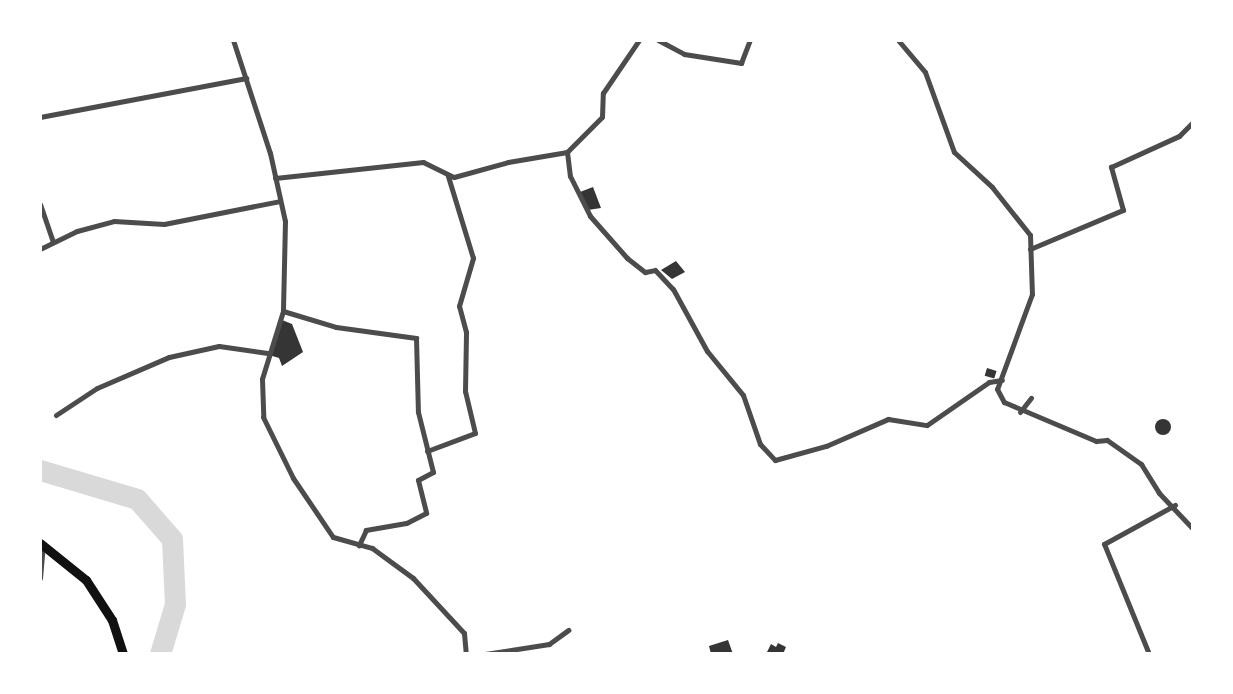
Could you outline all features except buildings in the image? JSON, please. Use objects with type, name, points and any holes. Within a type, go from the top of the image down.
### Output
[{"type":"main road","points":[[42,544],[86,580],[112,620],[123,654]]},
{"type":"street","points":[[233,40],[275,178],[287,252],[283,311],[262,379],[263,417],[321,524],[333,537],[381,554],[413,578],[464,633],[466,654]]},
{"type":"street","points":[[275,178],[423,162],[448,176],[567,152],[602,117],[603,93],[639,40]]},
{"type":"street","points":[[658,40],[684,54],[741,63],[750,40]]},
{"type":"street","points":[[899,40],[925,72],[954,152],[1018,217],[1030,235],[1032,294],[997,389],[1004,402],[1020,412],[1096,441],[1107,440],[1141,464],[1159,493],[1175,505],[1193,528]]},
{"type":"street","points":[[40,117],[246,78]]},
{"type":"street","points":[[1030,249],[1123,210],[1111,167],[1179,136],[1193,122]]},
{"type":"street","points":[[567,152],[570,176],[590,216],[627,258],[645,272],[655,270],[673,289],[708,351],[743,395],[768,457],[779,461],[800,456],[888,419],[927,425],[967,396],[1002,380]]},
{"type":"street","points":[[426,451],[475,433],[465,391],[466,332],[459,306],[473,258],[448,176]]},
{"type":"street","points":[[40,249],[114,221],[164,224],[280,201]]},
{"type":"street","points":[[40,204],[53,243]]},
{"type":"street","points":[[283,311],[336,327],[416,338],[418,412],[432,472],[418,480],[426,513],[406,523],[366,530],[359,545]]},
{"type":"street","points":[[56,415],[97,388],[169,357],[219,346],[268,354]]},
{"type":"street","points":[[1020,412],[1031,398]]},
{"type":"street","points":[[1146,652],[1104,544],[1175,505]]},
{"type":"street","points":[[40,578],[42,544]]},
{"type":"street","points":[[485,654],[549,644],[568,630]]},
{"type":"waterway","points":[[40,470],[137,499],[172,539],[175,604],[160,654]]},
{"type":"waterway","points":[[368,654],[376,654]]}]
